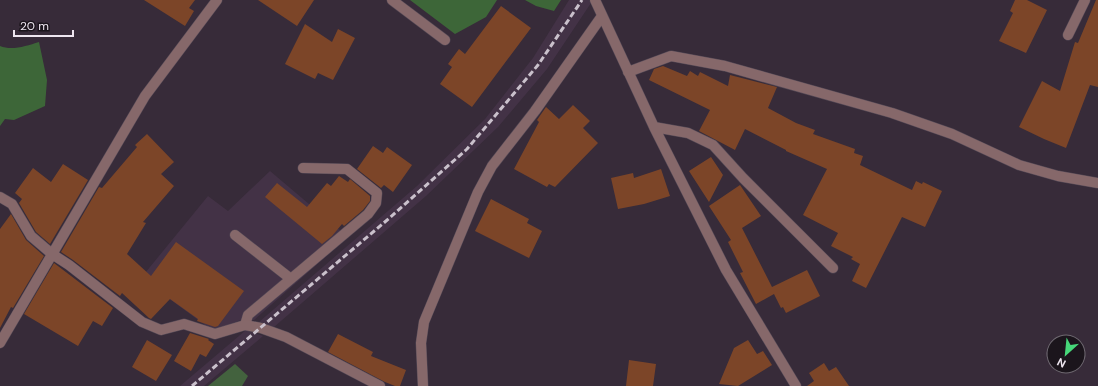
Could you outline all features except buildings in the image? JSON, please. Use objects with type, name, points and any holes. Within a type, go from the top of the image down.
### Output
[{"type":"street","points":[[0,343],[145,96],[217,0]]},
{"type":"street","points":[[392,0],[445,40]]},
{"type":"street","points":[[595,0],[654,127],[726,270],[796,386]]},
{"type":"street","points":[[1068,35],[1084,0]]},
{"type":"street","points":[[423,386],[421,343],[424,322],[478,192],[492,166],[535,111],[602,16]]},
{"type":"street","points":[[628,72],[671,56],[725,66],[892,113],[952,134],[1019,165],[1058,176],[1098,183]]},
{"type":"street","points":[[654,127],[688,133],[713,145],[743,178],[833,268]]},
{"type":"street","points":[[245,325],[248,315],[368,214],[376,203],[377,193],[347,169],[303,168]]},
{"type":"street","points":[[0,197],[12,204],[31,236],[52,254],[69,265],[142,322],[161,330],[184,324],[216,334],[245,325],[286,337],[380,386]]},
{"type":"street","points":[[235,235],[291,279]]},
{"type":"shaded area","points":[[569,0],[589,0],[591,3],[547,69],[498,127],[426,196],[274,327],[259,322],[417,186],[485,119],[533,58]]},
{"type":"shaded area","points":[[270,171],[348,237],[254,320],[241,320],[217,330],[205,325],[141,278],[208,196],[228,211]]},
{"type":"shaded area","points":[[246,330],[263,336],[204,386],[180,386]]},
{"type":"green space","points":[[410,0],[497,0],[486,17],[455,34]]},
{"type":"green space","points":[[525,0],[561,0],[554,11],[536,6]]},
{"type":"green space","points":[[39,42],[47,80],[45,106],[14,120],[5,119],[0,126],[0,46],[14,48]]},
{"type":"green space","points":[[235,364],[248,376],[242,386],[208,386]]},
{"type":"railway","points":[[192,386],[386,221],[467,149],[538,65],[582,0]]}]
